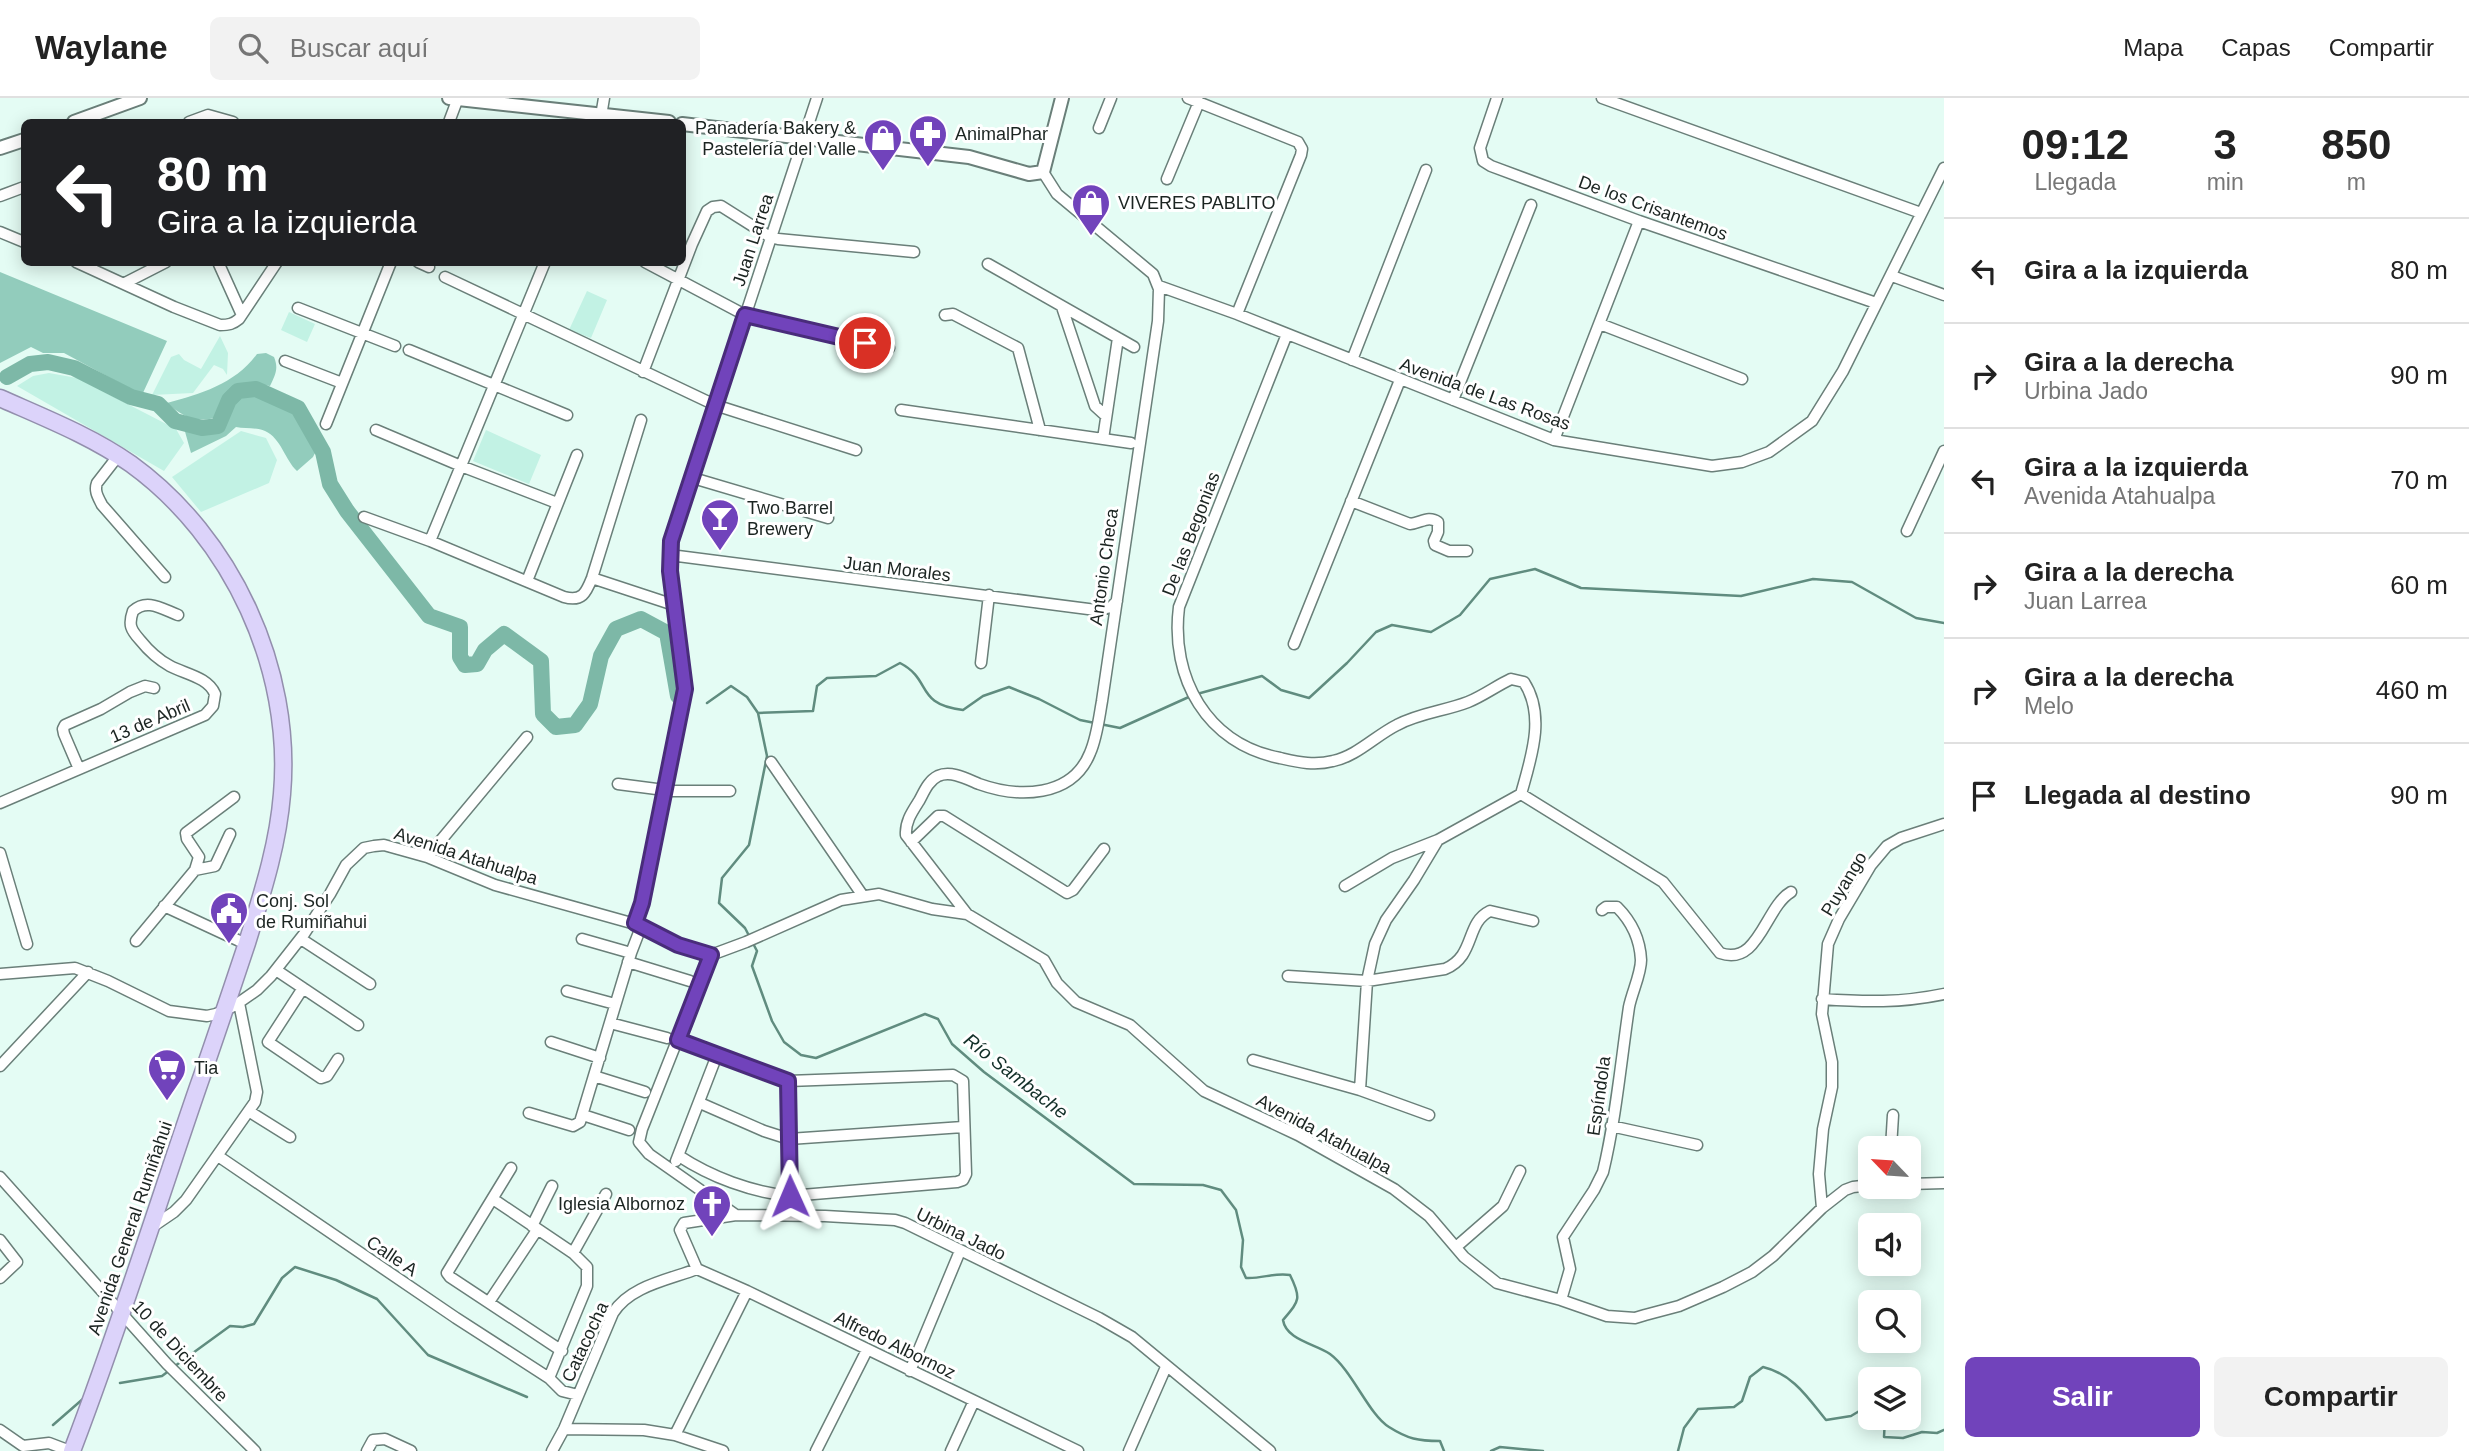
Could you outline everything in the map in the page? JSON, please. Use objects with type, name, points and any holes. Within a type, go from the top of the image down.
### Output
[{"type":"highway","name":"Avenida General Rumiñahui","points":[[0,398],[85,436],[118,456],[166,494],[198,528],[226,568],[248,607],[270,665],[284,761],[274,851],[246,944],[232,1006],[71,1451]]},
{"type":"street","points":[[82,119],[140,98]]},
{"type":"street","points":[[450,119],[455,98],[601,119],[604,98]]},
{"type":"street","name":"Juan Larrea","points":[[583,1115],[638,925],[685,689],[670,571],[671,541],[817,98]]},
{"type":"street","points":[[1062,98],[1043,172],[1057,194],[1153,274],[1158,286]]},
{"type":"street","points":[[1099,128],[1111,98]]},
{"type":"street","name":"De los Crisantemos","points":[[1497,98],[1480,148],[1483,161],[1491,166],[1639,221],[1877,303]]},
{"type":"street","points":[[1602,98],[1921,213]]},
{"type":"street","points":[[1167,179],[1193,100],[1298,142],[1302,149],[1237,314]]},
{"type":"street","points":[[197,119],[208,115],[222,119]]},
{"type":"street","points":[[686,124],[969,157],[1029,174],[1043,172]]},
{"type":"street","points":[[0,148],[21,141]]},
{"type":"street","name":"Avenida de Las Rosas","points":[[1158,286],[1237,314],[1554,440],[1712,466],[1742,462],[1769,452],[1812,421],[1843,371],[1944,168]]},
{"type":"street","points":[[1352,360],[1426,170]]},
{"type":"street","points":[[0,196],[21,188]]},
{"type":"street","points":[[1453,400],[1531,205]]},
{"type":"street","points":[[686,260],[707,211],[720,206],[770,237],[915,252]]},
{"type":"street","points":[[1554,440],[1639,221]]},
{"type":"street","points":[[0,232],[21,241]]},
{"type":"street","points":[[988,264],[1153,359]]},
{"type":"street","points":[[85,266],[220,325],[234,324],[274,266]]},
{"type":"street","points":[[125,283],[158,266]]},
{"type":"street","points":[[220,266],[241,313]]},
{"type":"street","points":[[326,424],[389,266]]},
{"type":"street","points":[[430,541],[543,266]]},
{"type":"street","points":[[653,266],[745,315],[889,348]]},
{"type":"street","points":[[643,372],[684,266]]},
{"type":"street","points":[[1892,276],[1944,295]]},
{"type":"street","points":[[445,277],[715,405],[856,450]]},
{"type":"street","name":"Antonio Checa","points":[[911,842],[906,835],[907,821],[930,783],[940,775],[952,774],[999,791],[1015,793],[1052,789],[1077,775],[1090,754],[1102,701],[1153,359],[1158,286]]},
{"type":"street","points":[[1062,307],[1094,406],[1106,416]]},
{"type":"street","points":[[298,308],[396,346]]},
{"type":"street","points":[[945,315],[953,314],[1018,348],[1040,430]]},
{"type":"street","points":[[1600,324],[1742,379]]},
{"type":"street","name":"De las Begonias","points":[[1287,334],[1179,607],[1177,642],[1189,683],[1199,704],[1224,734],[1246,749],[1317,764],[1336,761],[1358,751],[1400,723],[1469,701],[1511,679],[1524,682],[1532,695],[1535,743],[1521,794]]},
{"type":"street","points":[[1103,439],[1118,338]]},
{"type":"street","points":[[408,350],[567,415]]},
{"type":"street","points":[[285,361],[342,383]]},
{"type":"street","points":[[1294,644],[1400,380]]},
{"type":"street","points":[[901,410],[1131,443]]},
{"type":"street","points":[[364,517],[574,600],[586,592],[592,578],[641,420]]},
{"type":"street","points":[[376,430],[557,503]]},
{"type":"street","points":[[1907,531],[1944,452]]},
{"type":"street","points":[[527,581],[577,455]]},
{"type":"street","points":[[118,456],[97,483],[97,496],[165,577]]},
{"type":"street","points":[[693,478],[828,519]]},
{"type":"street","points":[[1351,501],[1410,524],[1434,519],[1439,527],[1435,545],[1449,551],[1467,551]]},
{"type":"street","name":"Juan Morales","points":[[670,555],[762,569],[1096,610],[1111,607],[1117,601]]},
{"type":"street","points":[[592,578],[674,605]]},
{"type":"street","points":[[981,663],[989,596]]},
{"type":"street","name":"13 de Abril","points":[[0,803],[205,715],[213,706],[215,694],[206,682],[167,664],[147,649],[131,629],[129,621],[132,611],[138,606],[151,604],[178,615]]},
{"type":"street","points":[[79,769],[64,734],[65,725],[130,692],[145,686],[154,688]]},
{"type":"street","points":[[428,857],[527,737]]},
{"type":"street","points":[[771,762],[863,896]]},
{"type":"street","points":[[618,784],[665,790],[730,791]]},
{"type":"street","points":[[1345,886],[1391,858],[1438,840],[1521,794],[1663,882],[1720,953],[1738,955],[1749,947],[1759,936],[1777,904],[1791,892]]},
{"type":"street","points":[[136,941],[195,870],[199,857],[186,833],[234,797]]},
{"type":"street","points":[[967,914],[911,842],[938,817],[944,816],[1067,893],[1073,890],[1104,849]]},
{"type":"street","name":"Puyango","points":[[1822,1208],[1819,1174],[1823,1129],[1832,1087],[1832,1062],[1822,1014],[1828,944],[1839,919],[1871,866],[1887,846],[1901,838],[1944,824]]},
{"type":"street","points":[[195,870],[215,866],[230,834]]},
{"type":"street","points":[[1360,1090],[1367,981],[1375,944],[1385,920],[1415,880],[1438,840]]},
{"type":"street","name":"Avenida Atahualpa","points":[[232,1006],[257,990],[276,970],[301,939],[346,865],[364,848],[384,845],[428,857],[495,885],[638,925],[678,945],[711,955],[746,943],[841,900],[879,894],[932,909],[967,914],[1044,960],[1057,983],[1076,1002],[1130,1025],[1204,1091],[1298,1135],[1394,1189],[1429,1216],[1473,1265],[1497,1283],[1561,1300],[1613,1318],[1635,1318],[1679,1306],[1712,1293],[1752,1272],[1844,1190],[1858,1186]]},
{"type":"street","points":[[0,853],[27,944]]},
{"type":"street","points":[[164,906],[246,944]]},
{"type":"street","name":"Espíndola","points":[[1561,1300],[1570,1269],[1563,1237],[1603,1172],[1631,997],[1641,963],[1639,944],[1632,926],[1617,907],[1606,907],[1602,910]]},
{"type":"street","points":[[1288,976],[1367,981],[1445,969],[1456,964],[1464,955],[1484,914],[1490,911],[1533,920]]},
{"type":"street","points":[[301,939],[370,984]]},
{"type":"street","points":[[582,939],[690,981]]},
{"type":"street","points":[[711,955],[639,1142],[649,1154],[736,1214]]},
{"type":"street","points":[[0,974],[75,968],[169,1011],[207,1016],[232,1006],[257,1091],[255,1102],[187,1200],[152,1227]]},
{"type":"street","points":[[276,970],[358,1025]]},
{"type":"street","points":[[0,1066],[88,972]]},
{"type":"street","points":[[303,988],[268,1042],[321,1078],[327,1076],[338,1059]]},
{"type":"street","points":[[567,991],[615,1004]]},
{"type":"street","points":[[1822,999],[1882,1003],[1944,994]]},
{"type":"street","points":[[610,1023],[667,1038]]},
{"type":"street","points":[[678,1040],[788,1081],[953,1075],[963,1081],[967,1174],[963,1180],[790,1196],[765,1194],[677,1158],[717,1055]]},
{"type":"street","points":[[551,1042],[600,1058]]},
{"type":"street","points":[[1253,1060],[1360,1090],[1429,1115]]},
{"type":"street","points":[[594,1076],[645,1092]]},
{"type":"street","points":[[788,1081],[790,1196]]},
{"type":"street","points":[[700,1103],[789,1139],[963,1127]]},
{"type":"street","points":[[250,1112],[290,1137]]},
{"type":"street","points":[[529,1113],[573,1126],[580,1122],[583,1115],[629,1130]]},
{"type":"street","points":[[1892,1136],[1893,1115]]},
{"type":"street","points":[[1611,1126],[1697,1145]]},
{"type":"street","name":"Calle A","points":[[218,1156],[425,1297],[551,1373],[562,1391],[578,1395]]},
{"type":"street","points":[[511,1168],[447,1273],[450,1278],[562,1351]]},
{"type":"street","points":[[1456,1247],[1503,1206],[1520,1171]]},
{"type":"street","name":"10 de Diciembre","points":[[0,1177],[178,1376],[256,1451]]},
{"type":"street","points":[[1922,1184],[1944,1183]]},
{"type":"street","points":[[489,1302],[534,1228],[552,1186]]},
{"type":"street","points":[[573,1253],[606,1194]]},
{"type":"street","points":[[493,1199],[573,1253],[587,1267],[589,1279],[551,1373]]},
{"type":"street","points":[[697,1269],[680,1230],[682,1225],[690,1220],[736,1214]]},
{"type":"street","name":"Urbina Jado","points":[[736,1214],[895,1220],[916,1228],[1132,1337],[1270,1451]]},
{"type":"street","points":[[0,1240],[17,1262],[0,1278]]},
{"type":"street","points":[[910,1371],[960,1251]]},
{"type":"street","name":"Alfredo Albornoz","points":[[697,1269],[1078,1451]]},
{"type":"street","name":"Catacocha","points":[[552,1451],[620,1302],[630,1294],[697,1269]]},
{"type":"street","points":[[675,1436],[747,1291]]},
{"type":"street","points":[[816,1451],[867,1350]]},
{"type":"street","points":[[1129,1451],[1166,1367]]},
{"type":"street","points":[[951,1451],[974,1401]]},
{"type":"street","points":[[564,1429],[618,1429],[675,1436],[723,1451]]},
{"type":"street","points":[[0,1430],[23,1446],[49,1443],[71,1451]]},
{"type":"street","points":[[367,1451],[373,1440],[382,1438],[411,1451]]},
{"type":"green space","points":[[0,272],[167,341],[142,395],[64,353],[43,353],[31,347],[0,363]]},
{"type":"green space","points":[[587,291],[607,300],[591,338],[569,330]]},
{"type":"green space","points":[[289,312],[315,324],[307,342],[281,330]]},
{"type":"green space","points":[[220,336],[228,353],[227,375],[223,369],[214,365],[193,393],[152,395],[171,357],[179,354],[184,360],[201,369]]},
{"type":"green space","points":[[266,353],[274,357],[276,365],[270,386],[249,384],[235,388],[225,398],[217,417],[202,420],[190,418],[167,403],[192,396],[228,380],[257,354]]},
{"type":"green space","points":[[49,373],[77,378],[176,429],[184,443],[164,471],[17,386],[33,376]]},
{"type":"green space","points":[[242,396],[259,396],[295,414],[319,445],[313,457],[297,471],[270,434],[258,429],[236,427],[226,436],[191,453],[184,428],[211,433],[221,431],[234,402]]},
{"type":"green space","points":[[486,430],[541,455],[529,484],[473,461]]},
{"type":"green space","points":[[241,431],[266,438],[277,460],[269,483],[201,512],[172,477]]},
{"type":"waterway","points":[[7,377],[30,364],[48,362],[74,368],[131,397],[158,404],[175,421],[202,428],[218,426],[229,400],[238,391],[256,389],[298,408],[323,452],[330,484],[347,511],[429,616],[460,627],[460,657],[465,665],[477,664],[485,650],[504,634],[541,661],[543,714],[556,727],[575,725],[590,704],[601,656],[616,629],[641,619],[667,633],[678,696]]},
{"type":"waterway","points":[[1197,694],[1262,676],[1281,690],[1309,698],[1376,632],[1392,625],[1431,632],[1460,615],[1490,579],[1535,569],[1581,588],[1741,596],[1813,579],[1852,582],[1916,618],[1944,623]]},
{"type":"waterway","points":[[758,713],[813,711],[817,686],[827,678],[876,676],[900,663],[917,677],[930,697],[948,707],[963,710],[983,696],[1009,687],[1080,720],[1120,728],[1191,696]]},
{"type":"waterway","name":"Río Sambache","points":[[707,703],[731,686],[747,697],[758,713],[767,756],[749,845],[722,878],[719,903],[745,928],[757,951],[752,966],[772,1021],[784,1042],[801,1055],[816,1058],[925,1014],[938,1019],[952,1044],[984,1072],[1134,1184],[1203,1185],[1221,1190],[1236,1210],[1243,1240],[1241,1267],[1246,1278],[1290,1275],[1297,1299],[1283,1320],[1285,1327],[1295,1337],[1324,1350],[1338,1361],[1374,1413],[1389,1427],[1413,1439],[1440,1441],[1444,1451]]},
{"type":"waterway","points":[[175,1366],[230,1326],[254,1324],[282,1278],[295,1267],[336,1280],[377,1299],[428,1355],[527,1397]]},
{"type":"waterway","name":"Río Sambache","points":[[1678,1451],[1684,1428],[1698,1409],[1734,1407],[1742,1401],[1750,1377],[1763,1367],[1774,1370],[1791,1381],[1826,1420],[1851,1416],[1858,1412]]},
{"type":"waterway","points":[[120,1383],[162,1376],[170,1370]]},
{"type":"waterway","points":[[53,1425],[84,1398]]},
{"type":"waterway","name":"Río Sambache","points":[[1884,1430],[1884,1437],[1903,1438],[1922,1432],[1937,1433],[1944,1430]]},
{"type":"waterway","name":"Río Sambache","points":[[1491,1451],[1500,1447],[1543,1451]]},
{"type":"place","name":"AnimalPhar","points":[[928,168]]},
{"type":"place","name":"Panadería Bakery & Pastelería del Valle","points":[[883,172]]},
{"type":"place","name":"VIVERES PABLITO","points":[[1091,237]]},
{"type":"place","name":"Two Barrel Brewery","points":[[720,552]]},
{"type":"place","name":"Conj. Sol de Rumiñahui","points":[[229,945]]},
{"type":"place","name":"Tia","points":[[167,1102]]},
{"type":"place","name":"Iglesia Albornoz","points":[[712,1238]]},
{"type":"route","points":[[790,1196],[788,1081],[678,1040],[711,955],[678,945],[635,923],[642,903],[685,689],[670,571],[671,541],[745,315],[865,343]]}]
